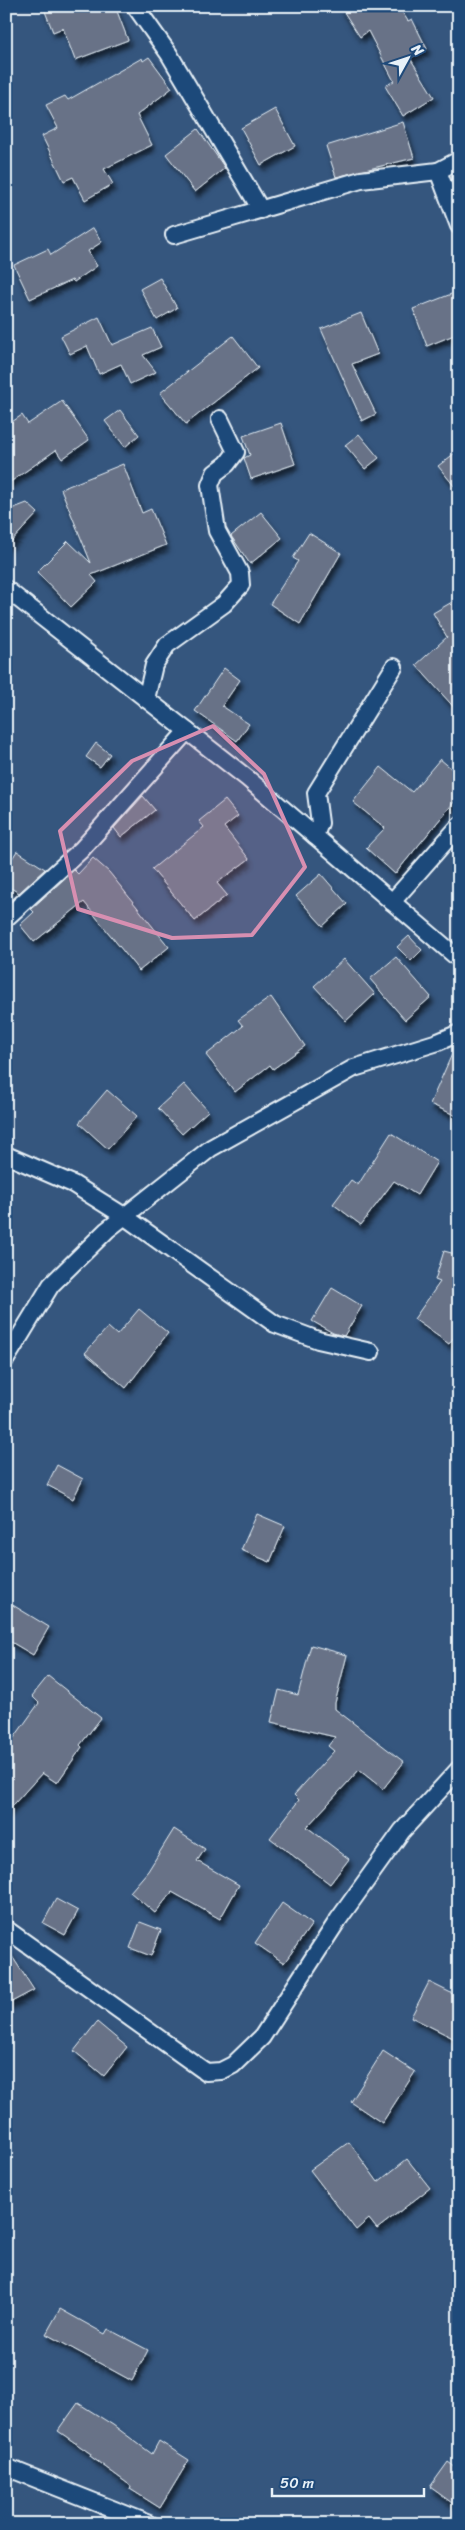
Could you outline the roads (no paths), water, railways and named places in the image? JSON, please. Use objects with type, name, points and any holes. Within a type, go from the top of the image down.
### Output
[{"type":"street","points":[[135,6],[168,54],[262,210]]},
{"type":"street","points":[[174,236],[361,180],[438,171],[459,160]]},
{"type":"street","points":[[438,171],[459,226]]},
{"type":"street","points":[[146,699],[154,665],[168,645],[224,604],[241,585],[240,573],[217,531],[210,498],[210,485],[215,473],[227,464],[236,452],[220,419]]},
{"type":"street","points":[[6,589],[247,778],[459,959]]},
{"type":"street","points":[[314,836],[320,823],[316,793],[394,667]]},
{"type":"street","points":[[6,918],[81,850],[187,731]]},
{"type":"street","points":[[392,902],[459,826]]},
{"type":"street","points":[[6,1359],[51,1285],[107,1230],[211,1148],[354,1068],[438,1042],[459,1033]]},
{"type":"street","points":[[6,1156],[73,1184],[124,1216],[275,1324],[318,1340],[371,1352]]},
{"type":"street","points":[[6,1930],[206,2072],[221,2071],[233,2065],[262,2037],[338,1920],[396,1839],[459,1769]]},
{"type":"street","points":[[6,2467],[150,2524]]}]
